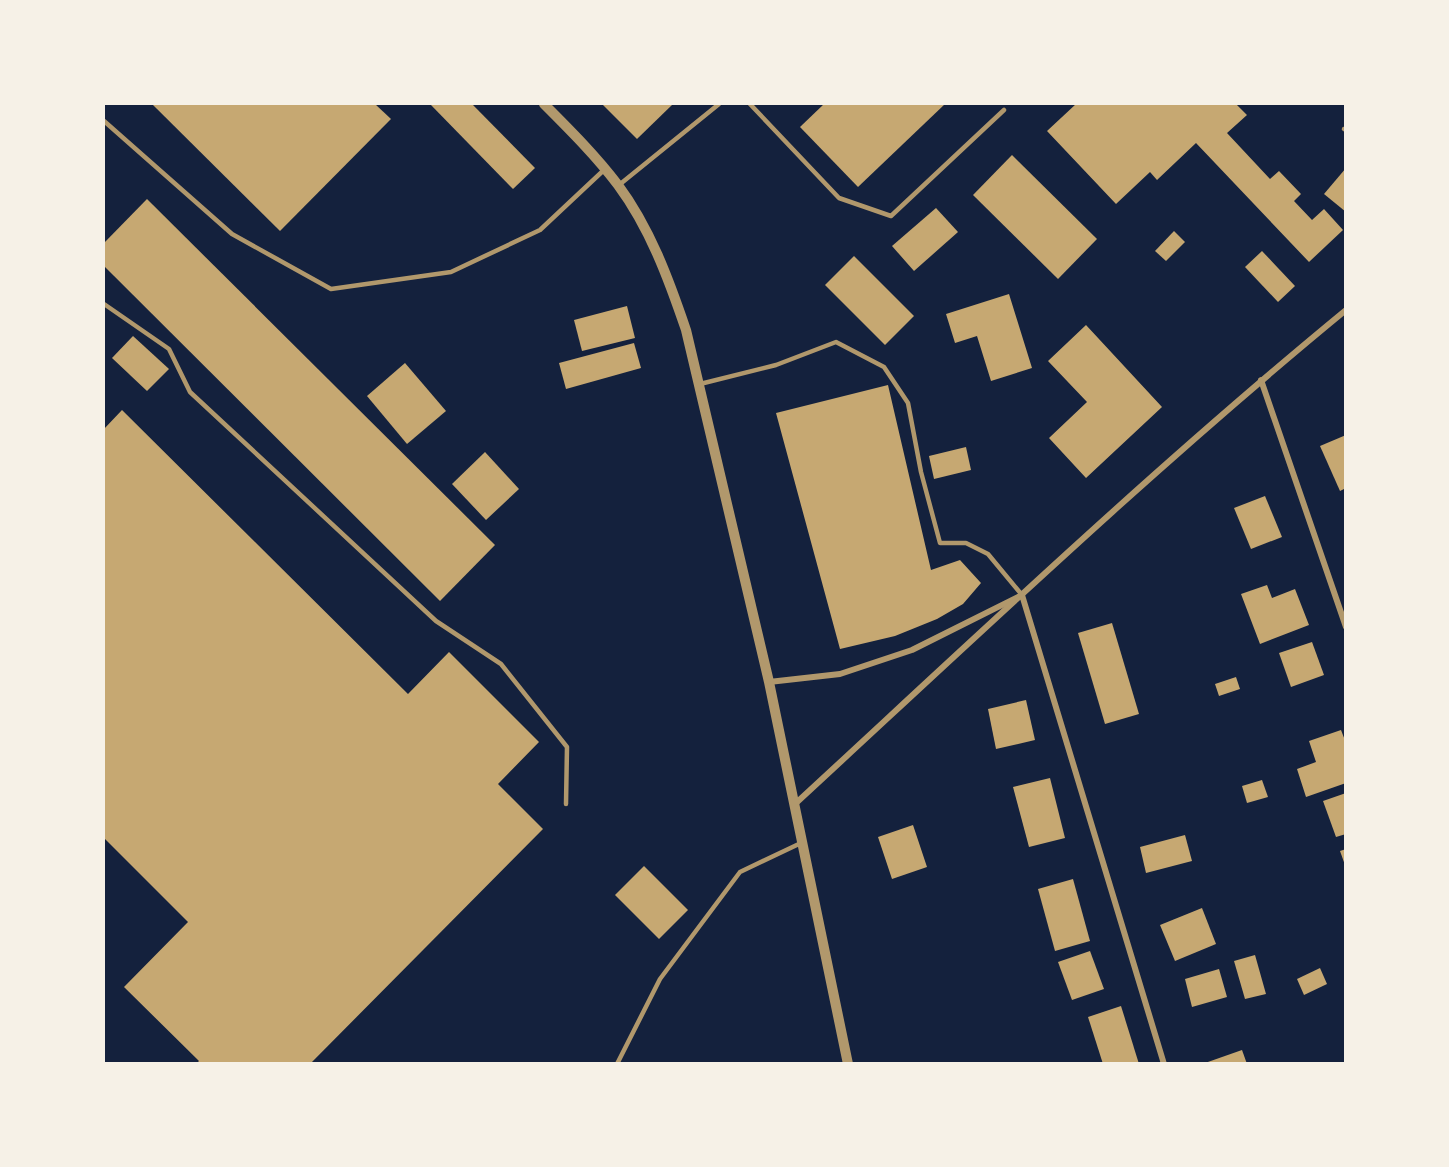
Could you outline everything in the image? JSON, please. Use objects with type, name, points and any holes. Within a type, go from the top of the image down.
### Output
[{"type":"street","points":[[544,104],[586,146],[618,185],[639,217],[672,288],[686,330],[769,682],[848,1064]]},
{"type":"street","points":[[795,804],[1260,380],[1346,310]]},
{"type":"street","points":[[1260,380],[1346,627]]},
{"type":"street","points":[[769,682],[840,674],[912,650],[1022,595]]},
{"type":"street","points":[[1022,595],[1164,1064]]},
{"type":"lane","points":[[618,185],[719,104]]},
{"type":"lane","points":[[750,104],[839,198],[891,216],[1004,110]]},
{"type":"lane","points":[[104,121],[232,234],[331,289],[451,272],[540,230],[605,169]]},
{"type":"lane","points":[[104,304],[169,349],[190,392],[436,621],[501,664],[567,747],[566,804]]},
{"type":"lane","points":[[700,384],[776,365],[836,342],[884,367],[908,403],[921,471],[940,543],[966,543],[988,554],[1022,595]]},
{"type":"lane","points":[[617,1064],[660,979],[740,872],[801,843]]},
{"type":"building","points":[[152,104],[375,104],[391,119],[280,231]]},
{"type":"building","points":[[430,104],[472,104],[535,168],[513,189]]},
{"type":"building","points":[[602,104],[673,104],[637,139]]},
{"type":"building","points":[[824,104],[945,104],[858,187],[800,127]]},
{"type":"building","points":[[1076,104],[1236,104],[1247,115],[1227,133],[1270,179],[1279,171],[1301,194],[1294,201],[1312,220],[1324,209],[1343,230],[1309,262],[1196,143],[1157,180],[1150,172],[1116,204],[1047,131]]},
{"type":"building","points":[[1012,155],[1097,239],[1058,279],[973,195]]},
{"type":"building","points":[[1346,168],[1346,212],[1324,194]]},
{"type":"building","points":[[147,199],[495,545],[440,601],[104,266],[104,243]]},
{"type":"building","points":[[936,208],[958,232],[914,271],[892,246]]},
{"type":"building","points":[[1174,231],[1185,242],[1166,261],[1155,251]]},
{"type":"building","points":[[1262,251],[1295,286],[1278,302],[1245,267]]},
{"type":"building","points":[[854,256],[914,316],[885,345],[825,285]]},
{"type":"building","points":[[1009,294],[1032,368],[991,381],[977,336],[955,343],[946,314]]},
{"type":"building","points":[[627,306],[635,338],[582,351],[574,320]]},
{"type":"building","points":[[1086,325],[1162,407],[1086,478],[1049,438],[1087,402],[1048,361]]},
{"type":"building","points":[[133,336],[169,369],[147,391],[112,358]]},
{"type":"building","points":[[634,343],[641,368],[566,389],[559,363]]},
{"type":"building","points":[[405,363],[446,411],[407,444],[367,396]]},
{"type":"building","points":[[888,385],[931,570],[960,560],[981,583],[963,604],[937,619],[895,636],[840,649],[776,413]]},
{"type":"building","points":[[122,410],[408,694],[449,652],[539,742],[498,784],[543,829],[310,1064],[196,1064],[199,1061],[124,987],[188,922],[104,838],[104,429]]},
{"type":"building","points":[[1346,435],[1346,488],[1340,491],[1320,446]]},
{"type":"building","points":[[966,447],[971,470],[934,479],[929,456]]},
{"type":"building","points":[[485,452],[519,489],[486,520],[452,484]]},
{"type":"building","points":[[1265,496],[1282,537],[1251,549],[1234,508]]},
{"type":"building","points":[[1267,585],[1272,598],[1295,589],[1309,625],[1260,644],[1241,594]]},
{"type":"building","points":[[1112,623],[1139,714],[1105,724],[1078,633]]},
{"type":"building","points":[[1312,642],[1324,675],[1291,687],[1279,653]]},
{"type":"building","points":[[1236,677],[1240,689],[1219,696],[1215,684]]},
{"type":"building","points":[[1026,700],[1035,740],[996,749],[988,709]]},
{"type":"building","points":[[1341,730],[1346,743],[1346,783],[1306,797],[1297,769],[1316,762],[1309,741]]},
{"type":"building","points":[[1050,778],[1065,838],[1029,847],[1013,787]]},
{"type":"building","points":[[1262,780],[1268,797],[1247,803],[1242,786]]},
{"type":"building","points":[[1346,793],[1346,834],[1336,837],[1323,801]]},
{"type":"building","points":[[913,825],[927,867],[892,879],[878,837]]},
{"type":"building","points":[[1185,835],[1192,861],[1146,873],[1140,847]]},
{"type":"building","points":[[1346,849],[1346,865],[1345,865],[1340,851]]},
{"type":"building","points":[[644,866],[688,910],[659,939],[615,895]]},
{"type":"building","points":[[1073,879],[1090,941],[1055,951],[1038,889]]},
{"type":"building","points":[[1202,908],[1216,944],[1175,961],[1160,925]]},
{"type":"building","points":[[1090,951],[1104,989],[1072,1000],[1058,962]]},
{"type":"building","points":[[1255,955],[1266,994],[1245,999],[1234,961]]},
{"type":"building","points":[[1320,968],[1327,984],[1304,995],[1297,979]]},
{"type":"building","points":[[1219,969],[1227,997],[1192,1007],[1185,979]]},
{"type":"building","points":[[1121,1006],[1139,1064],[1103,1064],[1088,1017]]},
{"type":"building","points":[[1242,1050],[1247,1064],[1205,1064],[1205,1063]]}]
